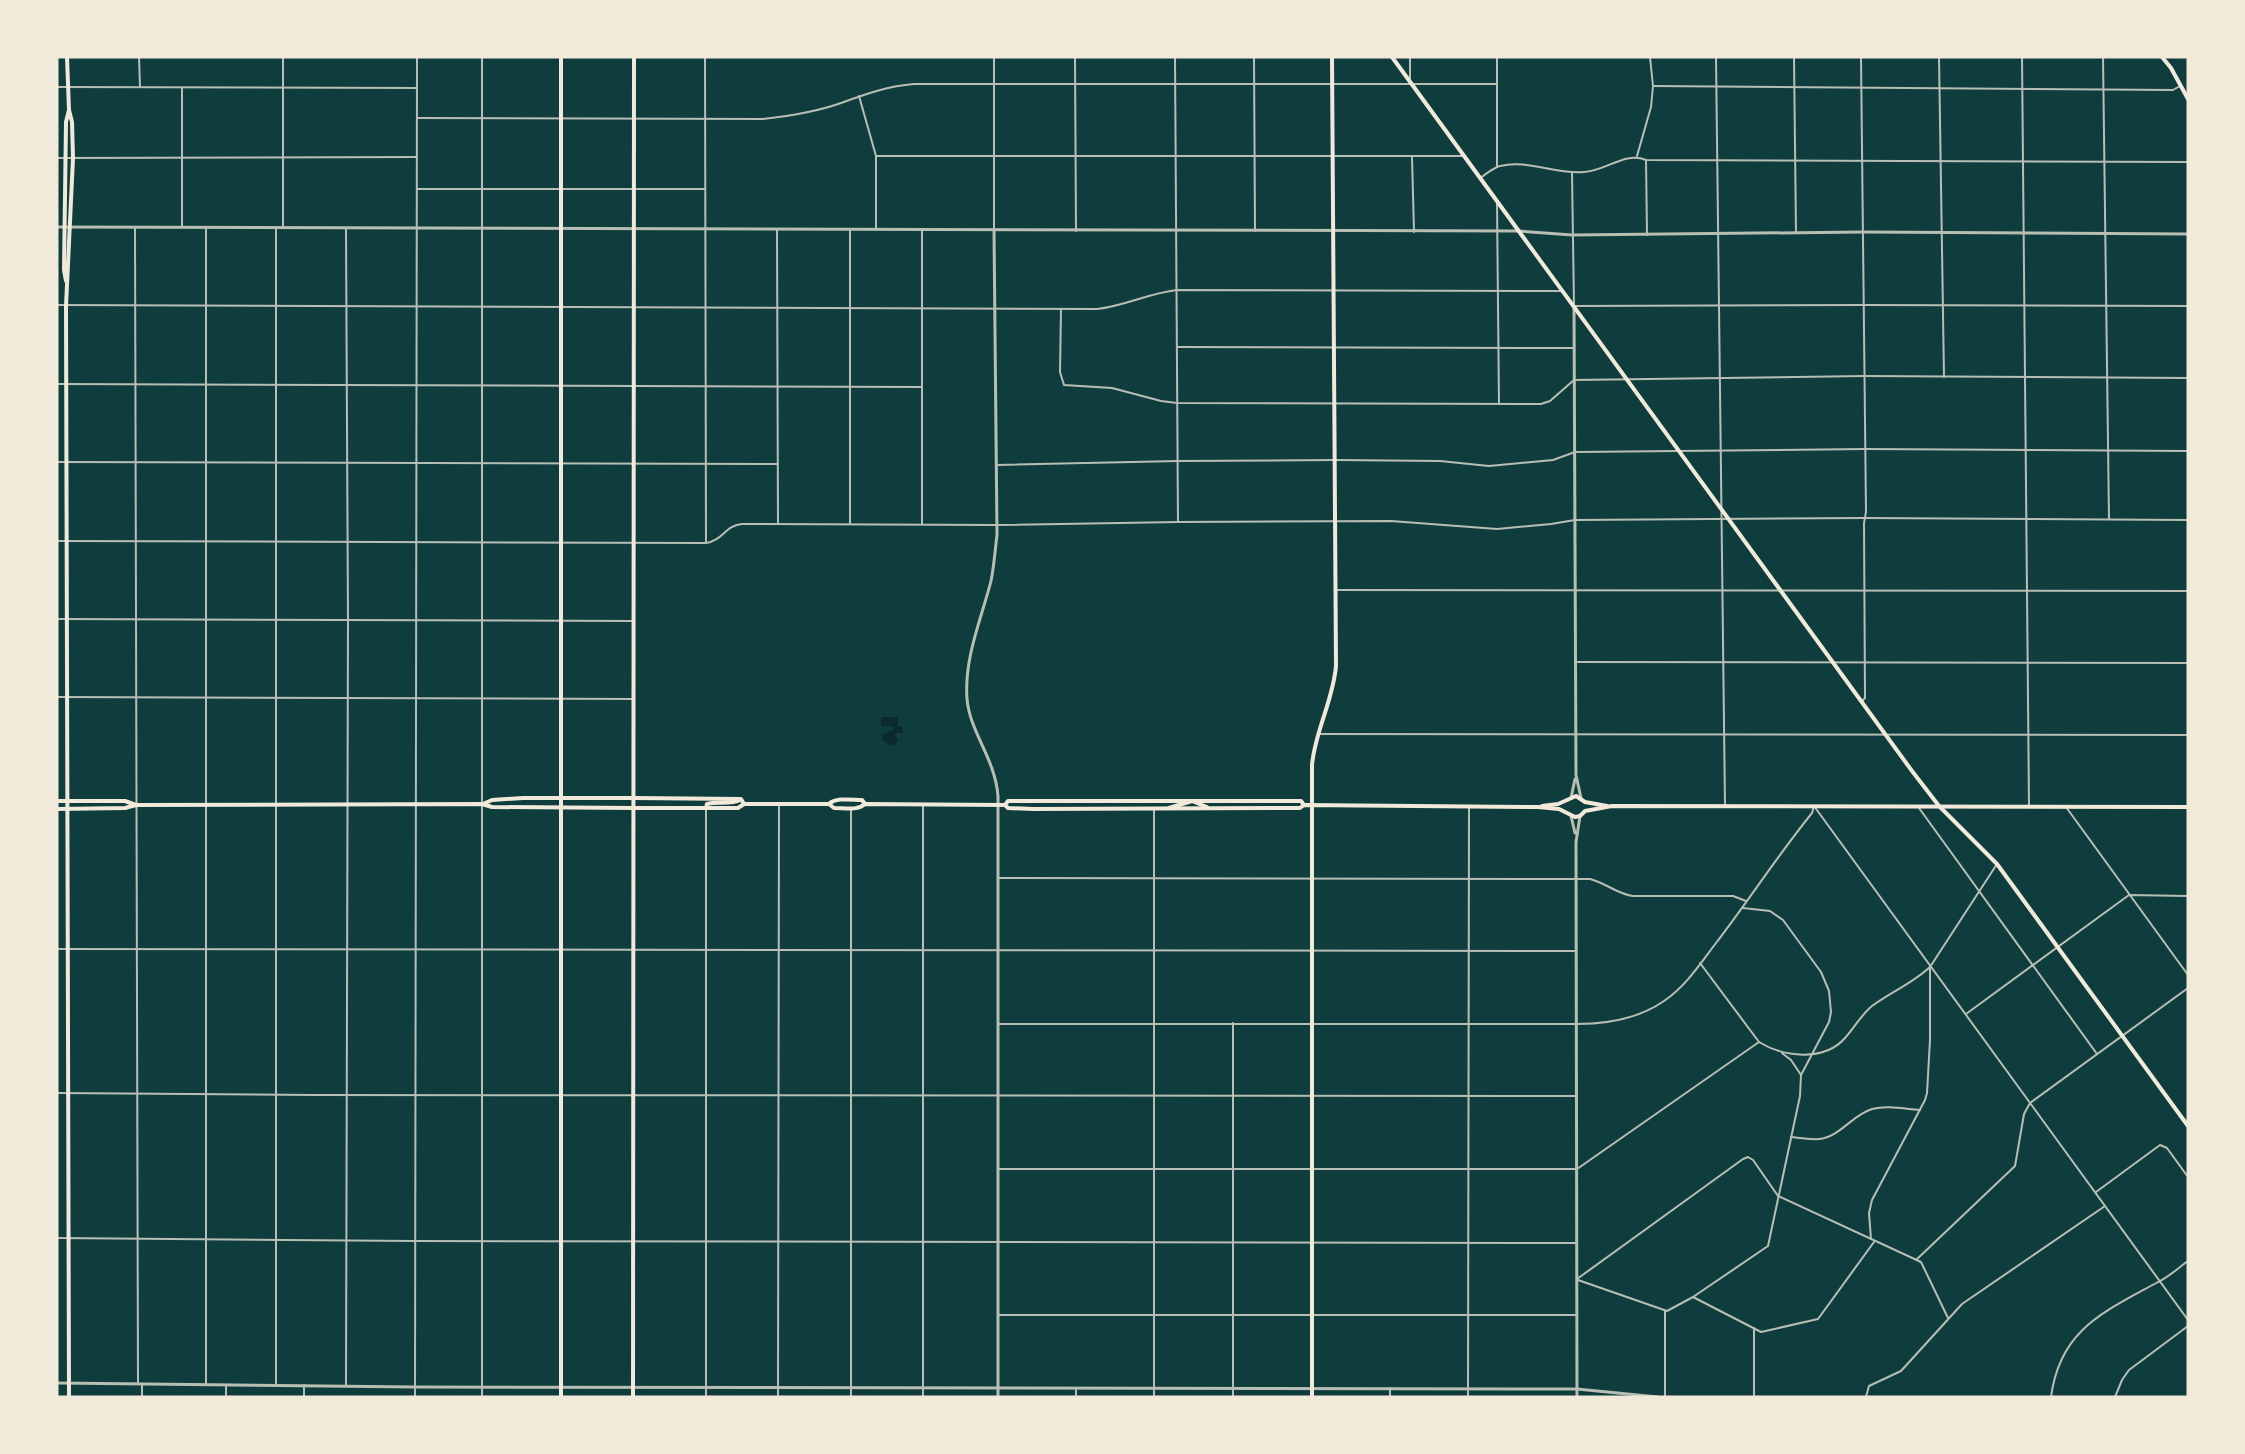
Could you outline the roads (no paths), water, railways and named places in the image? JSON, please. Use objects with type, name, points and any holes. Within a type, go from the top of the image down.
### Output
[{"type":"main road","points":[[67,57],[69,110],[66,122],[64,270],[66,282],[69,1397]]},
{"type":"main road","points":[[561,57],[563,307],[561,1397]]},
{"type":"main road","points":[[633,1397],[634,57]]},
{"type":"main road","points":[[1312,1397],[1312,765],[1318,734],[1335,678],[1332,57]]},
{"type":"main road","points":[[1392,57],[1940,806],[1997,864],[2188,1125]]},
{"type":"main road","points":[[2162,57],[2188,99]]},
{"type":"main road","points":[[66,282],[69,270],[73,158],[72,122],[69,110]]},
{"type":"main road","points":[[1538,807],[1569,800],[1576,796],[1583,800],[1612,806],[2188,807]]},
{"type":"main road","points":[[482,804],[492,800],[562,798],[741,799]]},
{"type":"main road","points":[[741,799],[744,804]]},
{"type":"main road","points":[[706,808],[707,804],[714,802],[737,802],[741,799]]},
{"type":"main road","points":[[829,804],[833,800],[862,800],[866,804]]},
{"type":"main road","points":[[1569,800],[1565,806],[1571,816],[1580,816],[1585,812],[1612,806]]},
{"type":"main road","points":[[1583,800],[1585,812]]},
{"type":"main road","points":[[57,801],[125,801],[136,805]]},
{"type":"main road","points":[[1005,805],[1008,801],[1301,801],[1312,805],[1538,807],[1567,812]]},
{"type":"main road","points":[[1169,809],[1192,801],[1210,808]]},
{"type":"main road","points":[[57,809],[125,808],[136,805],[482,804],[492,807],[738,808],[744,804],[829,804],[834,808],[860,808],[866,804],[1169,809],[1300,808],[1304,804]]},
{"type":"street","points":[[140,57],[140,87]]},
{"type":"street","points":[[283,57],[283,227]]},
{"type":"street","points":[[415,1397],[417,57]]},
{"type":"street","points":[[482,57],[482,1397]]},
{"type":"street","points":[[705,57],[706,543]]},
{"type":"street","points":[[994,57],[996,525],[994,564],[969,658],[967,699],[969,714],[994,772],[998,805],[998,1397]]},
{"type":"street","points":[[1075,57],[1076,231]]},
{"type":"street","points":[[1175,57],[1178,522]]},
{"type":"street","points":[[1254,57],[1255,231]]},
{"type":"street","points":[[1410,57],[1410,83]]},
{"type":"street","points":[[1497,57],[1497,167]]},
{"type":"street","points":[[1637,156],[1651,107],[1653,86],[1650,57]]},
{"type":"street","points":[[1716,57],[1725,806]]},
{"type":"street","points":[[1794,57],[1796,233]]},
{"type":"street","points":[[1861,57],[1865,449],[1865,698],[1862,701]]},
{"type":"street","points":[[1940,57],[1944,377]]},
{"type":"street","points":[[2022,57],[2029,806]]},
{"type":"street","points":[[2103,57],[2109,520]]},
{"type":"street","points":[[417,118],[782,117],[823,108],[878,89],[914,84],[1497,84]]},
{"type":"street","points":[[1653,86],[2173,90],[2181,86]]},
{"type":"street","points":[[57,87],[417,88]]},
{"type":"street","points":[[182,88],[182,227]]},
{"type":"street","points":[[859,96],[876,156],[876,230]]},
{"type":"street","points":[[2188,121],[2188,311]]},
{"type":"street","points":[[876,156],[1464,156]]},
{"type":"street","points":[[1412,156],[1414,232]]},
{"type":"street","points":[[1480,178],[1497,167],[1530,166],[1572,173],[1594,171],[1637,156],[1646,159],[2187,162]]},
{"type":"street","points":[[57,158],[417,157]]},
{"type":"street","points":[[1646,159],[1647,235]]},
{"type":"street","points":[[1569,800],[1576,775],[1572,173]]},
{"type":"street","points":[[417,189],[706,189]]},
{"type":"street","points":[[1497,201],[1499,404]]},
{"type":"street","points":[[57,227],[1518,231],[1572,235],[1863,232],[2188,234]]},
{"type":"street","points":[[135,227],[137,1094],[142,1397]]},
{"type":"street","points":[[206,227],[206,1384]]},
{"type":"street","points":[[276,227],[276,1385]]},
{"type":"street","points":[[346,228],[348,541],[346,1386]]},
{"type":"street","points":[[777,229],[778,524]]},
{"type":"street","points":[[850,230],[850,525]]},
{"type":"street","points":[[922,230],[922,525]]},
{"type":"street","points":[[57,306],[1061,309],[1113,307],[1161,292],[1177,290],[1562,291]]},
{"type":"street","points":[[1574,306],[2188,306]]},
{"type":"street","points":[[1061,309],[1060,372],[1063,384],[1070,387],[1119,389],[1161,401],[1177,403],[1541,404],[1550,401],[1575,380],[1864,376],[2188,378]]},
{"type":"street","points":[[1177,347],[1574,348]]},
{"type":"street","points":[[57,384],[922,387]]},
{"type":"street","points":[[997,465],[1178,460],[1335,460],[1440,461],[1489,466],[1553,460],[1575,452],[1865,449],[2188,451]]},
{"type":"street","points":[[57,462],[778,464]]},
{"type":"street","points":[[57,541],[706,543],[718,540],[727,530],[737,524],[996,525],[1391,521],[1497,529],[1532,527],[1575,520],[1865,518],[2188,520]]},
{"type":"street","points":[[1336,590],[2188,591]]},
{"type":"street","points":[[57,619],[633,621]]},
{"type":"street","points":[[1575,662],[2188,663]]},
{"type":"street","points":[[57,697],[633,699]]},
{"type":"street","points":[[1318,734],[2188,735]]},
{"type":"street","points":[[1576,775],[1583,800]]},
{"type":"street","points":[[778,1397],[779,804]]},
{"type":"street","points":[[923,805],[923,1397]]},
{"type":"street","points":[[1468,1397],[1469,806]]},
{"type":"street","points":[[998,1024],[1577,1024],[1614,1022],[1647,1011],[1676,992],[1743,908],[1812,813],[1814,806]]},
{"type":"street","points":[[1814,806],[2188,1320]]},
{"type":"street","points":[[1917,806],[2098,1054]]},
{"type":"street","points":[[2066,807],[2188,975]]},
{"type":"street","points":[[706,808],[706,1397]]},
{"type":"street","points":[[851,808],[851,1397]]},
{"type":"street","points":[[1154,809],[1154,1397]]},
{"type":"street","points":[[1571,816],[1576,837]]},
{"type":"street","points":[[1577,1397],[1576,837],[1580,816]]},
{"type":"street","points":[[1782,1053],[1814,1053],[1835,1046],[1845,1039],[1868,1010],[1922,975],[1997,864]]},
{"type":"street","points":[[998,878],[1576,879],[1598,881],[1619,892],[1633,896],[1733,896],[1747,902]]},
{"type":"street","points":[[1966,1014],[2129,895],[2188,896]]},
{"type":"street","points":[[1577,1280],[1666,1311],[1693,1297],[1766,1248],[1800,1096],[1801,1075],[1826,1032],[1831,1012],[1829,991],[1821,972],[1777,915],[1762,909],[1743,908]]},
{"type":"street","points":[[57,949],[1576,951]]},
{"type":"street","points":[[1701,963],[1759,1042],[1782,1053],[1797,1067],[1801,1075]]},
{"type":"street","points":[[1871,1239],[1869,1213],[1872,1200],[1927,1094],[1930,966]]},
{"type":"street","points":[[1916,1260],[2015,1166],[2024,1114],[2030,1103],[2188,988]]},
{"type":"street","points":[[1233,1023],[1233,1397]]},
{"type":"street","points":[[998,1169],[1577,1169],[1759,1042]]},
{"type":"street","points":[[57,1093],[851,1097],[1577,1096]]},
{"type":"street","points":[[1791,1137],[1812,1139],[1827,1137],[1853,1118],[1871,1110],[1893,1107],[1920,1110]]},
{"type":"street","points":[[2095,1192],[2158,1146],[2163,1145],[2188,1177]]},
{"type":"street","points":[[1577,1280],[1746,1157],[1753,1160],[1779,1196],[1922,1264],[1948,1318]]},
{"type":"street","points":[[1866,1397],[1869,1386],[1901,1371],[1962,1304],[2104,1206]]},
{"type":"street","points":[[57,1238],[706,1242],[1577,1243]]},
{"type":"street","points":[[1693,1297],[1763,1332],[1820,1318],[1875,1241]]},
{"type":"street","points":[[2051,1397],[2057,1366],[2070,1343],[2082,1331],[2126,1298],[2160,1281],[2188,1261]]},
{"type":"street","points":[[1665,1397],[1666,1311]]},
{"type":"street","points":[[998,1315],[1577,1315]]},
{"type":"street","points":[[2115,1397],[2129,1370],[2188,1326]]},
{"type":"street","points":[[1754,1328],[1754,1397]]},
{"type":"street","points":[[57,1383],[415,1387],[1577,1389],[1658,1397]]},
{"type":"street","points":[[226,1385],[226,1397]]},
{"type":"street","points":[[304,1385],[304,1397]]},
{"type":"street","points":[[1076,1388],[1076,1397]]},
{"type":"street","points":[[1390,1388],[1390,1397]]},
{"type":"water","points":[[881,717],[898,717],[898,726],[903,727],[903,733],[895,733],[898,741],[894,745],[882,740],[882,735],[893,730],[894,727],[881,726]]}]
